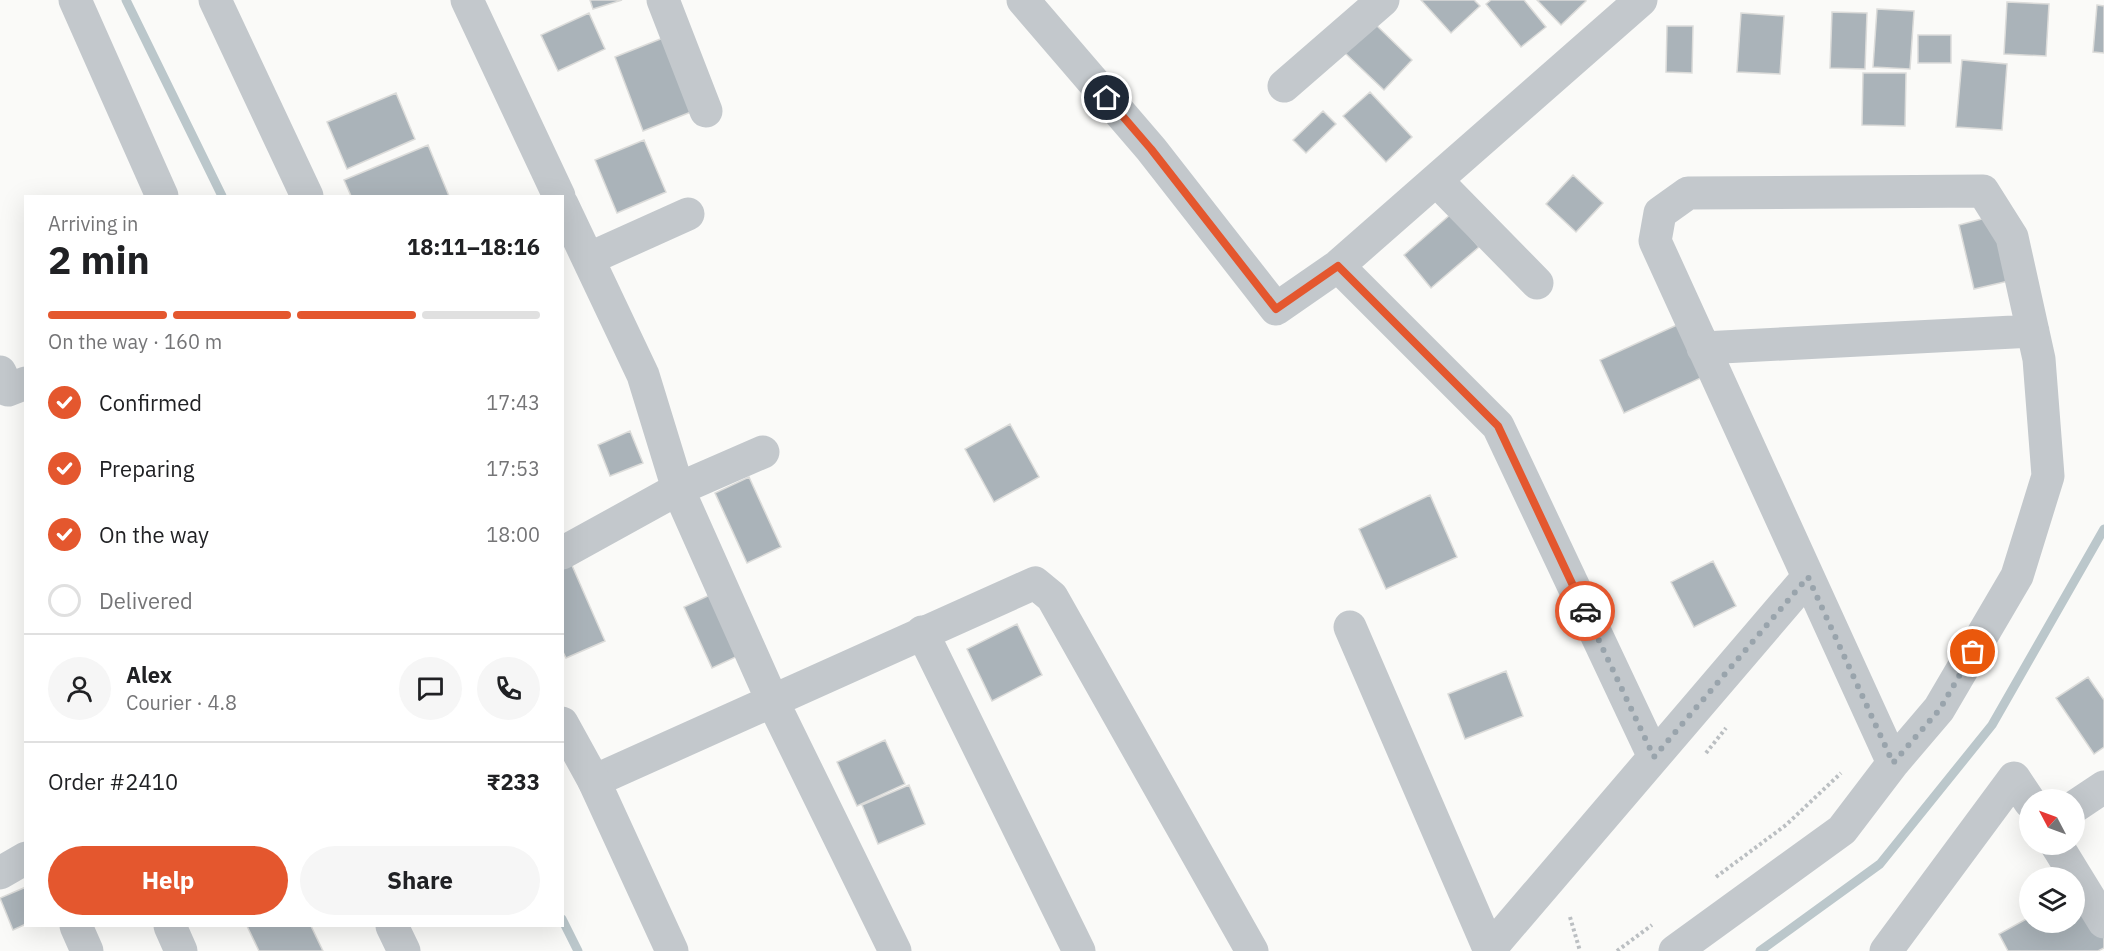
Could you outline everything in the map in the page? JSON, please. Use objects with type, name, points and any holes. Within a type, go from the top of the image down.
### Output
[{"type":"street","points":[[75,0],[162,195]]},
{"type":"street","points":[[214,0],[307,195]]},
{"type":"street","points":[[467,0],[559,195]]},
{"type":"street","points":[[663,0],[706,111]]},
{"type":"street","points":[[1284,86],[1383,0]]},
{"type":"street","points":[[1035,4],[1276,309],[1338,266],[1641,0]]},
{"type":"street","points":[[1436,180],[1537,284]]},
{"type":"street","points":[[1675,951],[1842,830],[1893,763],[1940,709],[2017,576],[2048,476],[2039,359],[2012,237],[1983,191],[1688,193],[1660,213],[1655,241],[1893,763]]},
{"type":"street","points":[[564,208],[643,375],[678,489],[772,700],[895,951]]},
{"type":"street","points":[[588,259],[688,214]]},
{"type":"street","points":[[1338,266],[1498,426],[1654,757]]},
{"type":"street","points":[[1703,348],[2033,331]]},
{"type":"street","points":[[0,372],[8,390],[24,383]]},
{"type":"street","points":[[564,552],[678,489],[763,452]]},
{"type":"street","points":[[1350,627],[1490,951],[1808,577]]},
{"type":"street","points":[[594,781],[1035,583],[1052,597],[1252,951]]},
{"type":"street","points":[[922,632],[1079,951]]},
{"type":"street","points":[[564,727],[594,781],[672,951]]},
{"type":"street","points":[[1886,951],[2013,778],[2021,789]]},
{"type":"street","points":[[2085,800],[2104,787]]},
{"type":"street","points":[[2063,855],[2104,922]]},
{"type":"street","points":[[0,873],[24,859]]},
{"type":"street","points":[[76,927],[87,951]]},
{"type":"street","points":[[170,927],[181,951]]},
{"type":"street","points":[[392,927],[404,951]]},
{"type":"path","points":[[1711,881],[1786,825],[1844,770]]},
{"type":"path","points":[[1570,917],[1580,951]]},
{"type":"path","points":[[1617,951],[1654,923]]},
{"type":"building","points":[[590,0],[622,0],[593,9]]},
{"type":"building","points":[[1421,0],[1474,0],[1480,6],[1451,33]]},
{"type":"building","points":[[1491,0],[1524,0],[1546,27],[1521,47],[1486,4]]},
{"type":"building","points":[[1537,0],[1585,0],[1586,1],[1561,25]]},
{"type":"building","points":[[2007,2],[2049,4],[2046,56],[2004,54]]},
{"type":"building","points":[[2097,5],[2104,6],[2104,53],[2093,52]]},
{"type":"building","points":[[1877,9],[1914,11],[1910,69],[1873,67]]},
{"type":"building","points":[[1832,12],[1867,13],[1865,69],[1830,68]]},
{"type":"building","points":[[589,13],[605,49],[558,71],[541,35]]},
{"type":"building","points":[[1741,13],[1784,16],[1780,74],[1737,72]]},
{"type":"building","points":[[1374,23],[1412,60],[1384,90],[1345,53]]},
{"type":"building","points":[[1667,26],[1693,26],[1692,73],[1666,72]]},
{"type":"building","points":[[1918,35],[1951,35],[1951,63],[1918,63]]},
{"type":"building","points":[[668,36],[696,110],[643,131],[615,57]]},
{"type":"building","points":[[1962,60],[2007,64],[2002,130],[1956,127]]},
{"type":"building","points":[[1863,73],[1906,73],[1905,126],[1862,125]]},
{"type":"building","points":[[1370,92],[1412,137],[1386,162],[1343,116]]},
{"type":"building","points":[[396,93],[415,139],[347,169],[327,122]]},
{"type":"building","points":[[1323,111],[1336,124],[1306,153],[1293,140]]},
{"type":"building","points":[[644,140],[666,192],[617,213],[595,160]]},
{"type":"building","points":[[428,145],[449,195],[351,195],[344,180]]},
{"type":"building","points":[[1573,175],[1603,203],[1576,232],[1546,204]]},
{"type":"building","points":[[1451,214],[1479,247],[1431,288],[1404,255]]},
{"type":"building","points":[[1997,215],[2013,280],[1974,289],[1959,225]]},
{"type":"building","points":[[1679,324],[1703,377],[1624,413],[1600,360]]},
{"type":"building","points":[[1010,424],[1039,477],[994,502],[965,449]]},
{"type":"building","points":[[630,431],[643,463],[610,476],[598,445]]},
{"type":"building","points":[[749,477],[781,547],[747,563],[715,493]]},
{"type":"building","points":[[1430,495],[1457,557],[1386,589],[1359,529]]},
{"type":"building","points":[[570,561],[605,641],[566,658],[564,654],[564,564]]},
{"type":"building","points":[[1713,561],[1736,606],[1694,627],[1671,582]]},
{"type":"building","points":[[712,594],[740,655],[712,668],[684,607]]},
{"type":"building","points":[[1017,624],[1042,675],[992,701],[967,649]]},
{"type":"building","points":[[1506,671],[1523,716],[1465,739],[1448,694]]},
{"type":"building","points":[[2088,677],[2104,700],[2104,747],[2094,754],[2056,698]]},
{"type":"building","points":[[885,740],[905,784],[857,806],[837,762]]},
{"type":"building","points":[[909,785],[925,824],[878,844],[862,805]]},
{"type":"building","points":[[24,888],[24,925],[13,930],[0,898]]},
{"type":"building","points":[[2085,909],[2104,938],[2104,948],[2098,951],[2008,951],[1999,934],[2019,923],[2019,933],[2085,933]]},
{"type":"building","points":[[247,927],[311,927],[323,951],[259,951]]},
{"type":"waterway","points":[[126,0],[222,195]]},
{"type":"waterway","points":[[1760,951],[1880,864],[1992,725],[2104,529]]},
{"type":"waterway","points":[[564,923],[578,951]]},
{"type":"way so far","points":[[1585,611],[1654,757],[1808,577],[1893,763],[1940,709],[1973,652]]},
{"type":"route","points":[[1107,98],[1151,149],[1276,309],[1338,266],[1498,426],[1585,611]]}]
